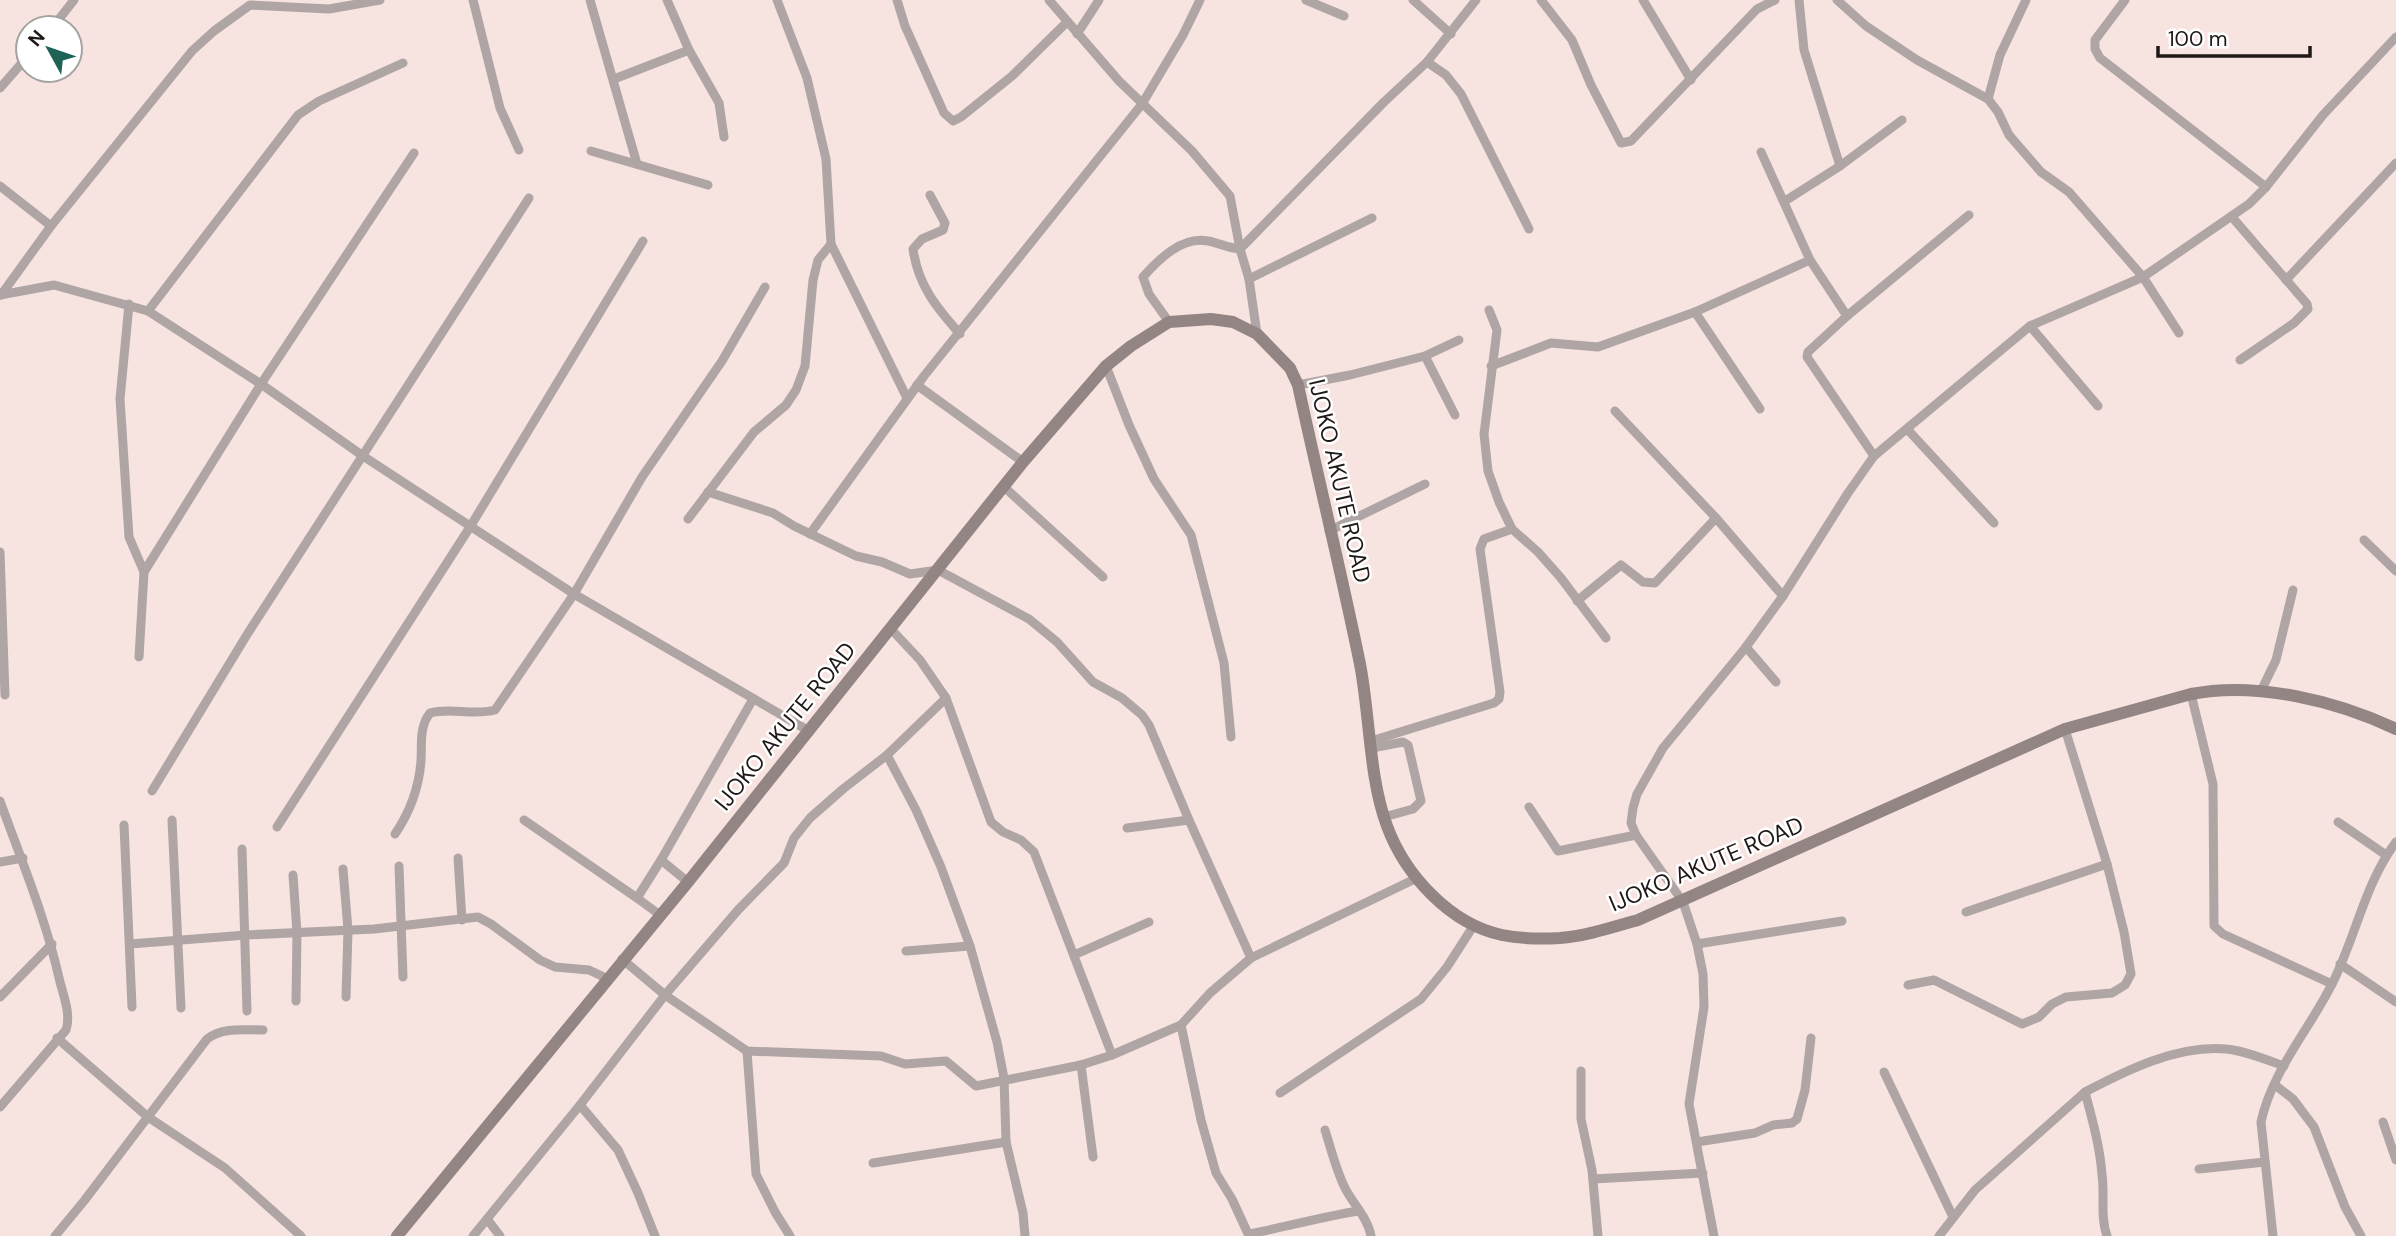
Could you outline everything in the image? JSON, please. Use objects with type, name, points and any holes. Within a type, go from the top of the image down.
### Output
[{"type":"main road","name":"IJOKO AKUTE ROAD","points":[[397,1236],[606,978],[688,882],[1023,461],[1106,366],[1168,322],[1211,319],[1233,322],[1257,334],[1290,368],[1298,385],[1360,665],[1384,817],[1398,851],[1417,878],[1433,895],[1474,925],[1530,939],[1563,938],[1638,920],[1683,902],[1919,792],[2065,729],[2191,694],[2208,691],[2261,691],[2298,697],[2396,729]]},
{"type":"street","points":[[64,14],[75,0]]},
{"type":"street","points":[[0,295],[51,226],[192,51],[249,2],[329,9],[380,0]]},
{"type":"street","points":[[473,0],[500,108],[519,150]]},
{"type":"street","points":[[590,0],[637,164]]},
{"type":"street","points":[[667,0],[689,50],[719,103],[724,137]]},
{"type":"street","points":[[777,0],[807,78],[826,159],[831,244],[907,398]]},
{"type":"street","points":[[897,0],[905,26],[944,113],[953,121],[1012,76],[1067,22]]},
{"type":"street","points":[[1049,0],[1142,104],[1192,151],[1230,196],[1249,279],[1257,334]]},
{"type":"street","points":[[1077,34],[1100,0]]},
{"type":"street","points":[[810,534],[907,398],[1142,104],[1183,35],[1200,0]]},
{"type":"street","points":[[1306,0],[1345,16]]},
{"type":"street","points":[[1413,0],[1451,34]]},
{"type":"street","points":[[1168,322],[1149,294],[1143,277],[1162,256],[1185,244],[1207,240],[1227,248],[1240,249],[1384,102],[1427,62],[1476,0]]},
{"type":"street","points":[[1541,0],[1572,40],[1591,85],[1621,143],[1631,141],[1757,9],[1775,0]]},
{"type":"street","points":[[1643,0],[1691,80]]},
{"type":"street","points":[[1799,0],[1804,50],[1840,166]]},
{"type":"street","points":[[1837,0],[1866,26],[1917,60],[1988,99],[2009,135],[2041,172],[2069,192],[2143,277],[2179,333]]},
{"type":"street","points":[[1988,99],[2000,55],[2026,0]]},
{"type":"street","points":[[2125,0],[2095,40],[2095,49],[2100,58],[2266,187]]},
{"type":"street","points":[[1714,1236],[1689,1104],[1704,1007],[1703,974],[1697,944],[1683,902],[1636,835],[1631,823],[1635,801],[1663,748],[1746,647],[1783,596],[1848,492],[1874,456],[2030,326],[2143,277],[2232,217],[2266,187],[2323,115],[2396,37]]},
{"type":"street","points":[[614,79],[689,50]]},
{"type":"street","points":[[1427,62],[1446,75],[1461,94],[1529,229]]},
{"type":"street","points":[[148,311],[298,115],[319,101],[403,63]]},
{"type":"street","points":[[0,88],[14,72]]},
{"type":"street","points":[[1785,201],[1840,166],[1902,120]]},
{"type":"street","points":[[591,150],[708,185]]},
{"type":"street","points":[[1761,152],[1810,260],[1847,316]]},
{"type":"street","points":[[144,572],[261,384],[414,153]]},
{"type":"street","points":[[2286,280],[2396,163]]},
{"type":"street","points":[[0,187],[51,226]]},
{"type":"street","points":[[930,195],[945,223],[943,230],[922,239],[913,249],[915,263],[932,303],[960,334]]},
{"type":"street","points":[[152,792],[248,634],[528,198]]},
{"type":"street","points":[[1874,456],[1807,357],[1808,352],[1847,316],[1969,215]]},
{"type":"street","points":[[2232,217],[2307,304],[2308,309],[2294,323],[2241,360]]},
{"type":"street","points":[[1249,279],[1372,218]]},
{"type":"street","points":[[277,827],[470,527],[643,241]]},
{"type":"street","points":[[688,519],[754,432],[786,405],[796,390],[805,366],[813,280],[818,260],[831,244]]},
{"type":"street","points":[[1491,366],[1551,342],[1598,346],[1695,312],[1810,260]]},
{"type":"street","points":[[0,295],[54,285],[148,311],[574,594],[809,730]]},
{"type":"street","points":[[395,834],[407,817],[415,792],[421,761],[424,720],[429,713],[441,710],[495,710],[574,594],[658,452],[687,415],[765,287]]},
{"type":"street","points":[[129,304],[120,399],[129,537],[144,572],[139,657]]},
{"type":"street","points":[[1489,310],[1497,330],[1484,435],[1488,471],[1511,529],[1538,552],[1561,578],[1606,638]]},
{"type":"street","points":[[1695,312],[1760,409]]},
{"type":"street","points":[[2030,326],[2098,406]]},
{"type":"street","points":[[1298,385],[1425,356],[1459,340]]},
{"type":"street","points":[[1425,356],[1455,415]]},
{"type":"street","points":[[1106,366],[1154,479],[1191,535],[1224,663],[1231,737]]},
{"type":"street","points":[[918,385],[1023,461]]},
{"type":"street","points":[[1615,411],[1716,518],[1783,596]]},
{"type":"street","points":[[1908,430],[1994,523]]},
{"type":"street","points":[[1329,531],[1425,484]]},
{"type":"street","points":[[1003,486],[1103,578]]},
{"type":"street","points":[[708,492],[773,513],[856,556],[882,562],[910,574],[938,570],[1029,619],[1057,642],[1093,682],[1122,698],[1142,715],[1149,725],[1251,958]]},
{"type":"street","points":[[1577,601],[1621,565],[1643,582],[1655,583],[1716,518]]},
{"type":"street","points":[[1372,744],[1499,699],[1479,549],[1483,539],[1511,529]]},
{"type":"street","points":[[2364,540],[2396,571]]},
{"type":"street","points":[[0,552],[5,695]]},
{"type":"street","points":[[2261,691],[2276,660],[2294,590]]},
{"type":"street","points":[[891,629],[920,660],[946,698],[991,822],[1003,832],[1021,840],[1034,852],[1112,1055]]},
{"type":"street","points":[[1746,647],[1776,682]]},
{"type":"street","points":[[2191,694],[2213,783],[2214,926],[2223,934],[2332,984]]},
{"type":"street","points":[[473,1236],[665,995],[738,910],[784,863],[794,838],[810,818],[887,755],[946,698]]},
{"type":"street","points":[[637,898],[753,699]]},
{"type":"street","points":[[1908,985],[1934,980],[2022,1024],[2039,1017],[2052,1004],[2066,997],[2112,993],[2125,985],[2131,974],[2124,932],[2107,864],[2065,729]]},
{"type":"street","points":[[1372,744],[1408,744],[1420,800],[1413,809],[1384,817]]},
{"type":"street","points":[[887,755],[942,867],[970,946],[997,1042],[1004,1079],[1006,1142],[1023,1213],[1025,1236]]},
{"type":"street","points":[[0,801],[23,858],[51,944],[68,1016],[66,1030],[0,1107]]},
{"type":"street","points":[[1529,807],[1558,851],[1636,835]]},
{"type":"street","points":[[172,820],[181,1008]]},
{"type":"street","points":[[524,820],[660,915]]},
{"type":"street","points":[[1127,828],[1189,820]]},
{"type":"street","points":[[2338,822],[2386,855]]},
{"type":"street","points":[[124,825],[132,1007]]},
{"type":"street","points":[[2273,1236],[2261,1122],[2265,1105],[2284,1066],[2332,984],[2361,908],[2386,855],[2395,844]]},
{"type":"street","points":[[242,849],[247,1011]]},
{"type":"street","points":[[0,862],[23,858]]},
{"type":"street","points":[[458,858],[462,920]]},
{"type":"street","points":[[661,860],[688,882]]},
{"type":"street","points":[[1966,912],[2107,864]]},
{"type":"street","points":[[399,866],[403,977]]},
{"type":"street","points":[[343,869],[348,930],[345,997]]},
{"type":"street","points":[[293,875],[296,1001]]},
{"type":"street","points":[[622,959],[665,995],[747,1051],[881,1056],[905,1064],[946,1061],[976,1086],[1081,1065],[1112,1055],[1181,1025],[1210,993],[1251,958],[1417,878]]},
{"type":"street","points":[[130,944],[348,930],[478,918],[491,924],[540,960],[555,967],[589,970],[606,978]]},
{"type":"street","points":[[1697,944],[1842,921]]},
{"type":"street","points":[[1074,955],[1149,922]]},
{"type":"street","points":[[1280,1093],[1421,999],[1447,967],[1474,925]]},
{"type":"street","points":[[0,997],[51,944]]},
{"type":"street","points":[[906,951],[970,946]]},
{"type":"street","points":[[2340,964],[2396,1002]]},
{"type":"street","points":[[1181,1025],[1201,1120],[1216,1173],[1249,1235],[1358,1211]]},
{"type":"street","points":[[54,1236],[202,1044],[215,1033],[228,1030],[263,1030]]},
{"type":"street","points":[[57,1038],[148,1117],[225,1168],[301,1236]]},
{"type":"street","points":[[1697,1142],[1755,1133],[1773,1125],[1792,1123],[1797,1119],[1805,1090],[1811,1038]]},
{"type":"street","points":[[1940,1236],[1975,1190],[2085,1092],[2135,1068],[2198,1049],[2227,1049],[2284,1066]]},
{"type":"street","points":[[747,1051],[756,1174],[790,1236]]},
{"type":"street","points":[[1081,1065],[1093,1157]]},
{"type":"street","points":[[1581,1071],[1581,1119],[1593,1179],[1598,1236]]},
{"type":"street","points":[[1884,1072],[1952,1217]]},
{"type":"street","points":[[2276,1085],[2293,1099],[2314,1126],[2345,1207],[2361,1236]]},
{"type":"street","points":[[2085,1092],[2101,1159],[2103,1225],[2107,1236]]},
{"type":"street","points":[[580,1105],[618,1150],[655,1236]]},
{"type":"street","points":[[2383,1122],[2396,1160]]},
{"type":"street","points":[[1325,1130],[1343,1185],[1369,1224],[1371,1236]]},
{"type":"street","points":[[873,1163],[1006,1142]]},
{"type":"street","points":[[2199,1169],[2265,1162]]},
{"type":"street","points":[[1593,1179],[1703,1173]]},
{"type":"street","points":[[487,1219],[500,1236]]}]
